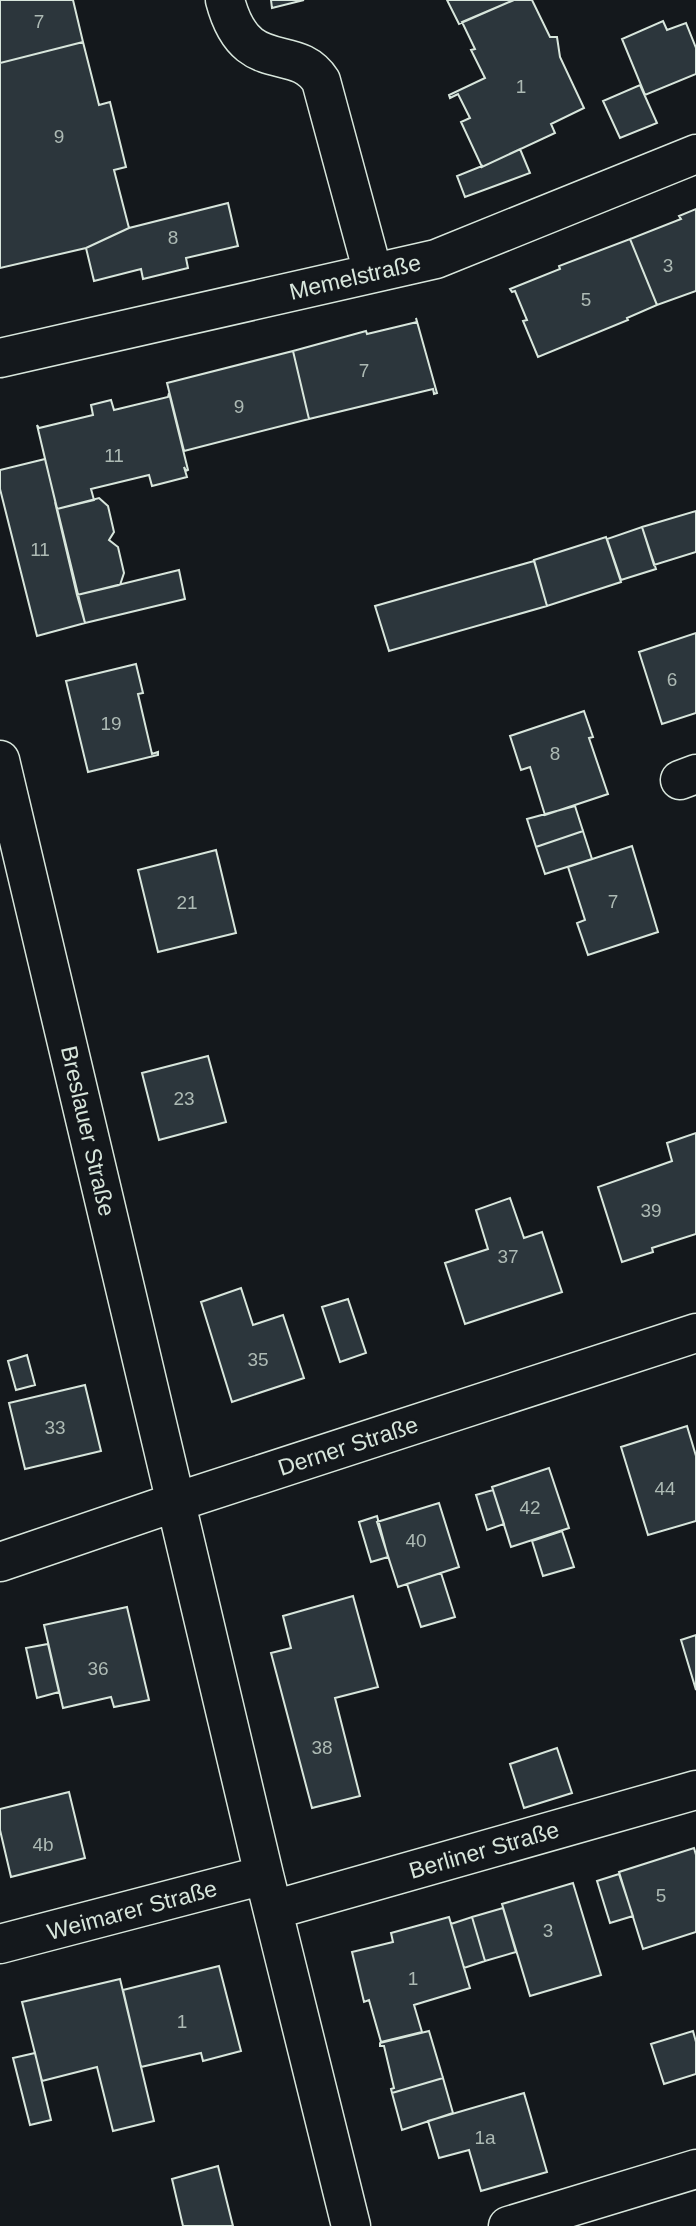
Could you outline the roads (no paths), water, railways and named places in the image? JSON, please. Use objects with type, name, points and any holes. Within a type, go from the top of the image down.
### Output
[{"type":"street","points":[[225,0],[239,35],[254,50],[314,70],[321,81],[373,273]]},
{"type":"street","name":"Memelstraße","points":[[0,358],[436,259],[696,154]]},
{"type":"street","name":"Breslauer Straße","points":[[0,760],[176,1502]]},
{"type":"street","name":"Derner Straße","points":[[0,1562],[696,1333]]},
{"type":"street","points":[[176,1502],[268,1893],[351,2226]]},
{"type":"street","name":"Berliner Straße","points":[[268,1893],[696,1790]]},
{"type":"street","name":"Weimarer Straße","points":[[0,1944],[268,1893]]},
{"type":"street","points":[[508,2226],[696,2169]]}]
